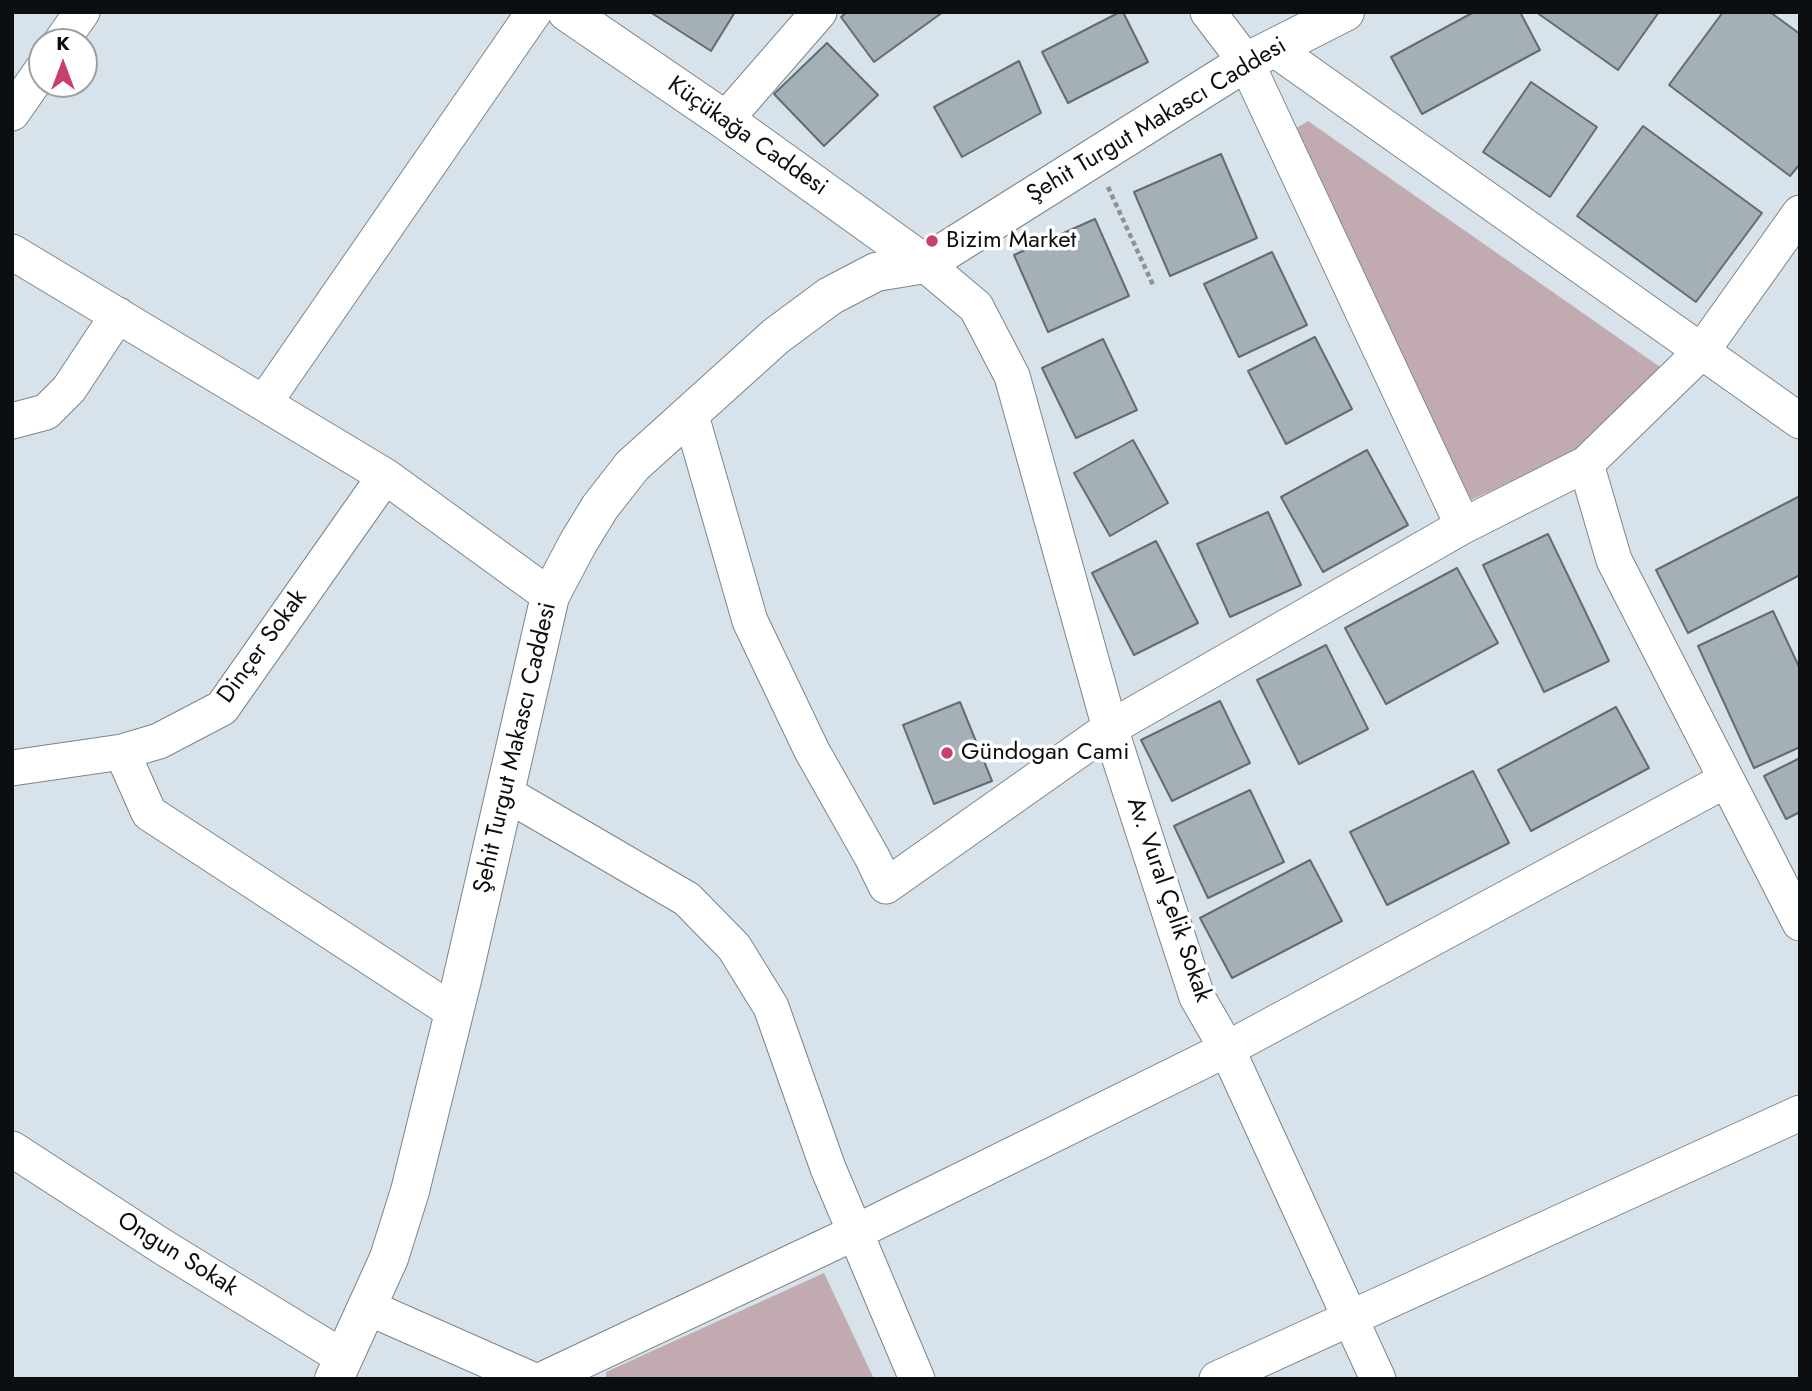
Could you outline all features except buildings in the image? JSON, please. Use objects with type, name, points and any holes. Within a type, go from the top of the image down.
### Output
[{"type":"street","points":[[71,28],[82,12]]},
{"type":"street","points":[[264,403],[534,12]]},
{"type":"street","name":"Küçükağa Caddesi","points":[[567,12],[925,264]]},
{"type":"street","points":[[724,120],[820,12]]},
{"type":"street","points":[[1208,12],[1260,55],[1800,421]]},
{"type":"street","name":"Şehit Turgut Makascı Caddesi","points":[[339,1368],[389,1258],[410,1191],[550,596],[600,507],[632,466],[690,412],[776,336],[830,296],[876,272],[925,264],[1260,55],[1346,12]]},
{"type":"street","points":[[1260,55],[1463,526]]},
{"type":"street","points":[[12,113],[28,90]]},
{"type":"street","points":[[690,412],[750,621],[812,751],[886,886],[1110,728],[1463,526],[1586,464],[1701,352],[1800,213]]},
{"type":"street","points":[[12,252],[385,476],[550,596]]},
{"type":"street","name":"Av. Vural Çelik Sokak","points":[[925,264],[976,307],[1012,376],[1110,728],[1197,997],[1227,1049],[1378,1379]]},
{"type":"street","points":[[12,421],[46,412],[69,389],[118,315]]},
{"type":"street","points":[[1586,464],[1614,560],[1800,923]]},
{"type":"street","name":"Dinçer Sokak","points":[[12,768],[122,752],[159,741],[222,708],[385,476]]},
{"type":"street","points":[[122,752],[149,813],[454,1012]]},
{"type":"street","points":[[544,1379],[854,1233],[1227,1049],[1726,780]]},
{"type":"street","points":[[505,793],[687,899],[734,947],[771,1007],[828,1168],[917,1379]]},
{"type":"street","points":[[1217,1379],[1800,1113]]},
{"type":"street","name":"Ongun Sokak","points":[[12,1149],[163,1247],[339,1368]]},
{"type":"street","points":[[367,1307],[530,1379]]},
{"type":"path","points":[[1094,158],[1154,287]]},
{"type":"shaded area","points":[[1308,121],[1660,367],[1580,450],[1471,500],[1290,132]]},
{"type":"shaded area","points":[[824,1273],[874,1379],[606,1379],[606,1372]]},
{"type":"place","name":"Bizim Market","points":[[932,241]]},
{"type":"place","name":"Gündogan Cami","points":[[947,753]]}]
